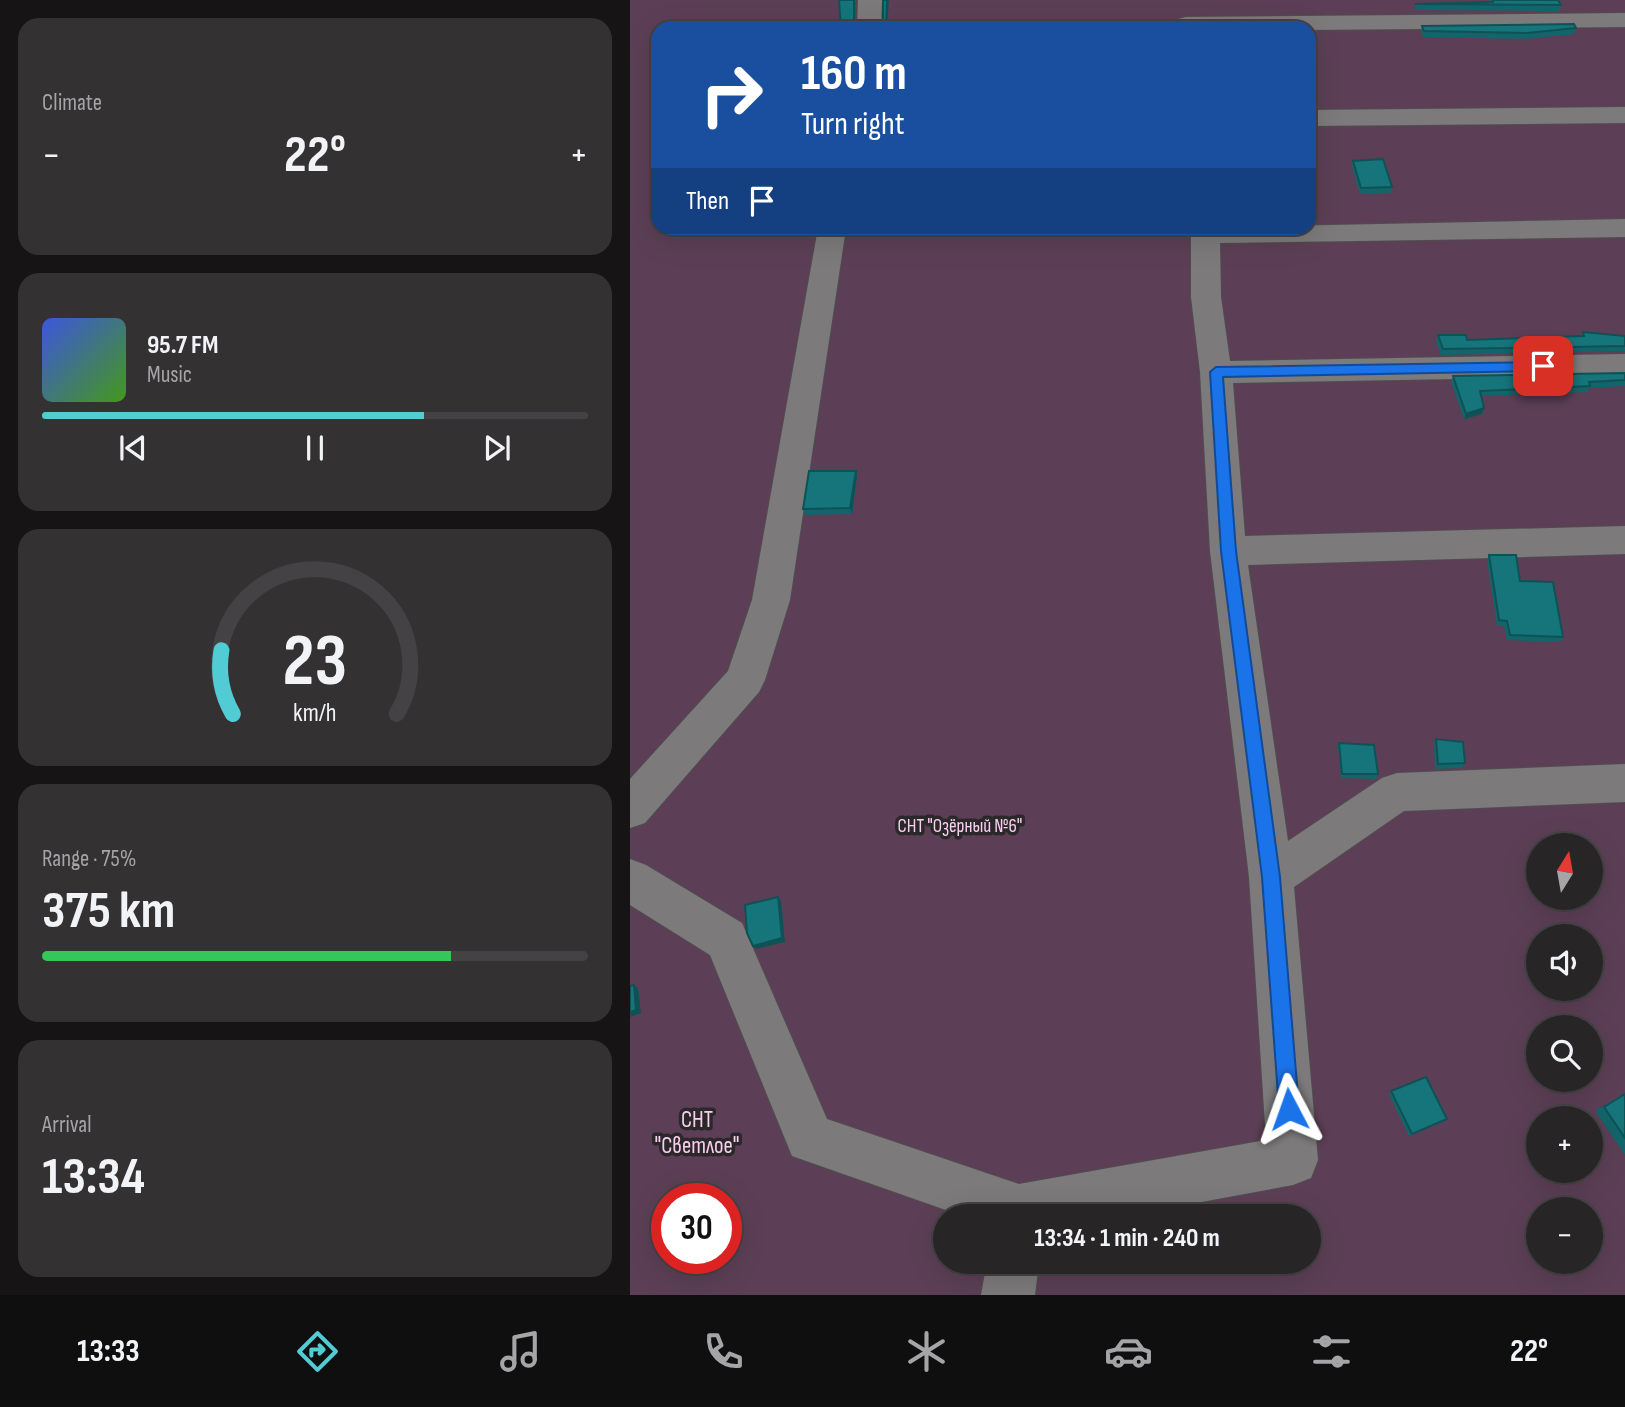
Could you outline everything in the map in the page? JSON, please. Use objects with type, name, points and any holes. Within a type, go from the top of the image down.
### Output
[{"type":"street","points":[[869,21],[870,0]]},
{"type":"street","points":[[1187,17],[1625,20]]},
{"type":"street","points":[[1316,118],[1625,115]]},
{"type":"street","points":[[1316,230],[1625,228]]},
{"type":"street","points":[[630,809],[745,680],[771,600],[831,235]]},
{"type":"street","points":[[1066,1204],[1293,1160],[1271,877],[1228,551],[1216,372],[1206,297],[1205,235]]},
{"type":"street","points":[[1216,372],[1625,365]]},
{"type":"street","points":[[1228,551],[1625,540]]},
{"type":"street","points":[[1271,877],[1397,792],[1625,783]]},
{"type":"street","points":[[630,880],[726,939],[810,1138],[994,1204]]},
{"type":"street","points":[[1008,1295],[1011,1274]]},
{"type":"green space","points":[[630,0],[1625,0],[1625,1295],[630,1295]]},
{"type":"building","points":[[839,0],[854,0],[854,21],[840,21]]},
{"type":"building","points":[[883,0],[887,0],[886,21],[883,21]]},
{"type":"building","points":[[1558,0],[1561,5],[1415,4],[1493,2]]},
{"type":"building","points":[[1574,24],[1576,28],[1527,33],[1424,31],[1422,26]]},
{"type":"building","points":[[1383,159],[1392,187],[1361,188],[1353,161]]},
{"type":"building","points":[[1583,332],[1625,336],[1625,346],[1443,349],[1438,335],[1466,335],[1467,340],[1584,336]]},
{"type":"building","points":[[1625,373],[1625,380],[1589,382],[1590,386],[1480,391],[1484,408],[1466,414],[1453,376]]},
{"type":"building","points":[[809,471],[856,471],[850,508],[803,509]]},
{"type":"building","points":[[1489,555],[1516,555],[1520,581],[1553,582],[1563,637],[1510,635],[1507,621],[1499,620]]},
{"type":"building","points":[[1436,739],[1463,742],[1465,763],[1438,764]]},
{"type":"building","points":[[1339,743],[1374,745],[1378,774],[1342,774]]},
{"type":"building","points":[[778,897],[782,938],[753,946],[747,933],[745,905]]},
{"type":"building","points":[[634,985],[636,1010],[630,1012],[630,986]]},
{"type":"building","points":[[1426,1077],[1447,1119],[1412,1134],[1391,1091]]},
{"type":"building","points":[[1625,1094],[1625,1138],[1604,1107]]},
{"type":"route","points":[[1289,1109],[1271,877],[1228,551],[1216,372],[1543,366]]},
{"type":"park label","name":"СНТ \"Озёрный №6\"","points":[[960,825]]},
{"type":"park label","name":"СНТ \"Светлое\"","points":[[697,1132]]}]
